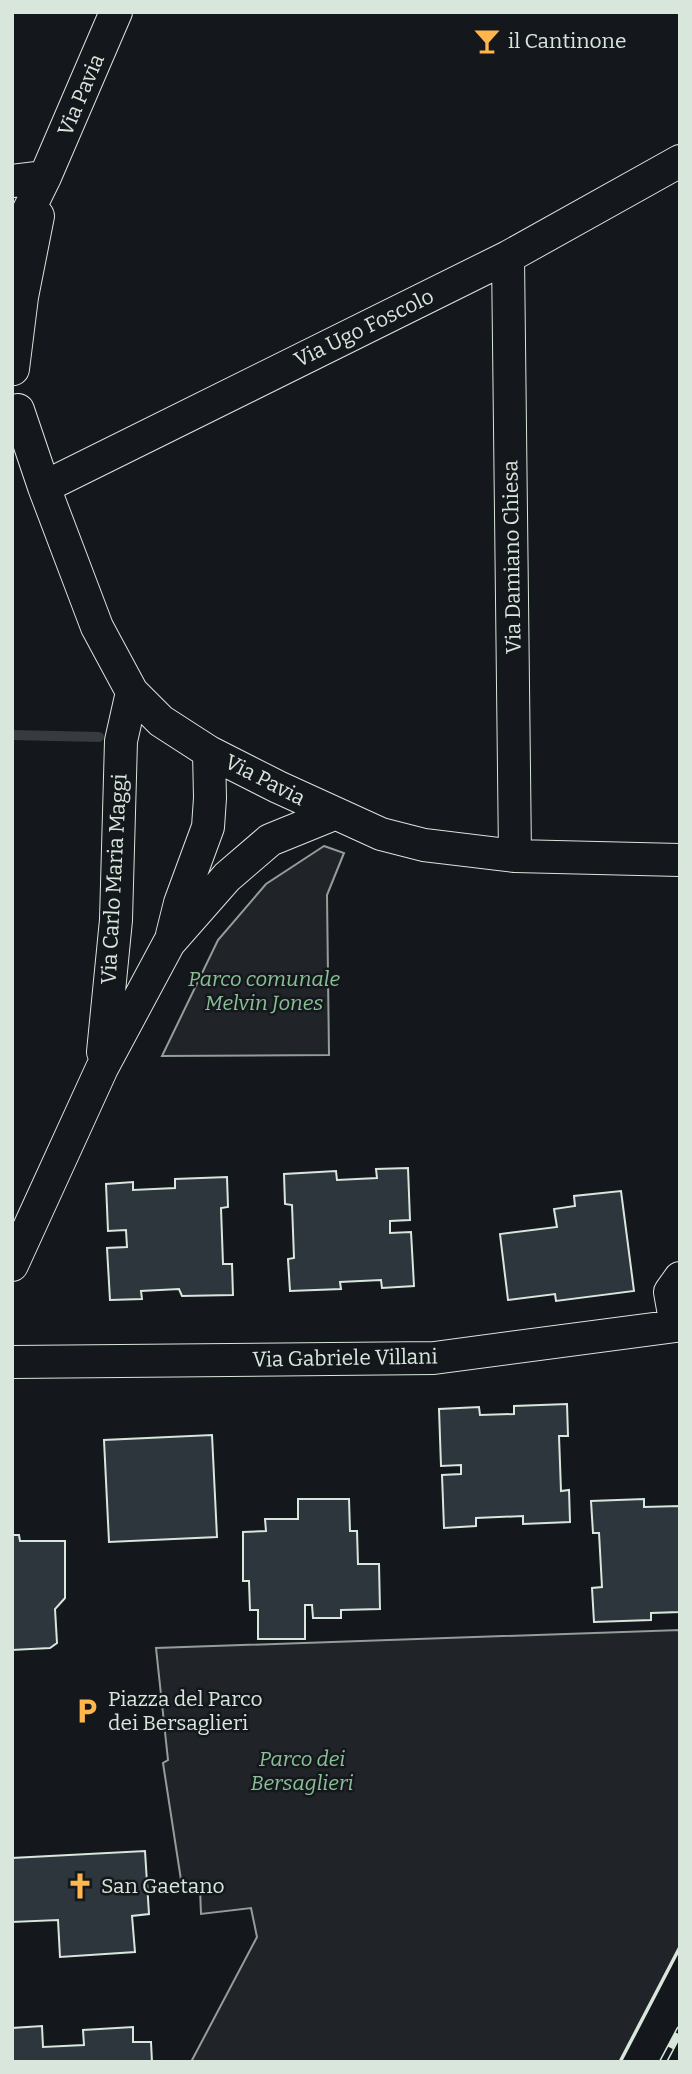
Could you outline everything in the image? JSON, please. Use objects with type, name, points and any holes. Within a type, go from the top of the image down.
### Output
[{"type":"street","name":"Via Pavia","points":[[12,244],[45,177],[116,12]]},
{"type":"street","name":"Via Ugo Foscolo","points":[[44,487],[508,257],[680,161]]},
{"type":"street","name":"Via Pavia","points":[[45,177],[22,297],[13,369],[22,388],[18,428],[44,487],[97,628],[132,692],[161,722],[209,752],[334,814],[381,834],[425,845],[515,856],[680,860]]},
{"type":"street","points":[[12,181],[45,177]]},
{"type":"street","name":"Via Damiano Chiesa","points":[[508,257],[515,856]]},
{"type":"street","name":"Via Carlo Maria Maggi","points":[[102,1068],[116,920],[121,741],[132,692]]},
{"type":"street","name":"Via Carlo Maria Maggi","points":[[12,1265],[102,1068],[169,943],[180,903],[208,827],[209,752]]},
{"type":"street","name":"Via Carlo Maria Maggi","points":[[169,943],[227,877],[270,840],[334,814]]},
{"type":"street","name":"Via Gabriele Villani","points":[[12,1362],[434,1358],[676,1326],[670,1292],[680,1278]]},
{"type":"green space","name":"Parco comunale Melvin Jones","points":[[324,846],[344,853],[327,895],[329,1055],[162,1056],[218,940],[266,884]]},
{"type":"green space","name":"Parco dei Bersaglieri","points":[[680,1630],[680,1947],[620,2062],[191,2062],[257,1937],[251,1908],[201,1914],[200,1888],[183,1893],[163,1763],[168,1760],[156,1648]]},
{"type":"building","points":[[408,1168],[410,1220],[390,1221],[390,1233],[411,1232],[414,1286],[382,1288],[381,1280],[340,1282],[341,1289],[290,1291],[288,1259],[294,1258],[292,1205],[285,1204],[284,1174],[336,1171],[337,1180],[377,1178],[376,1169]]},
{"type":"building","points":[[227,1177],[228,1207],[221,1208],[223,1264],[232,1264],[233,1295],[182,1296],[179,1289],[141,1291],[142,1299],[110,1300],[107,1248],[127,1247],[126,1230],[108,1231],[106,1184],[133,1182],[133,1190],[175,1188],[175,1179]]},
{"type":"building","points":[[621,1191],[634,1291],[556,1301],[555,1294],[508,1300],[500,1234],[557,1227],[554,1209],[575,1206],[574,1196]]},
{"type":"building","points":[[567,1404],[568,1436],[559,1436],[561,1491],[569,1490],[570,1522],[523,1524],[523,1516],[476,1518],[476,1526],[444,1528],[442,1475],[461,1474],[461,1465],[441,1466],[439,1409],[479,1407],[480,1415],[514,1414],[514,1406]]},
{"type":"building","points":[[212,1435],[217,1537],[109,1542],[104,1440]]},
{"type":"building","points":[[298,1499],[349,1499],[350,1531],[357,1531],[358,1564],[379,1564],[380,1609],[341,1610],[341,1618],[313,1618],[312,1605],[305,1605],[305,1639],[258,1639],[258,1610],[250,1610],[249,1581],[243,1581],[243,1532],[266,1531],[265,1519],[298,1519]]},
{"type":"building","points":[[644,1499],[644,1507],[680,1506],[680,1612],[651,1613],[651,1620],[594,1622],[592,1588],[602,1587],[599,1533],[593,1533],[591,1501]]},
{"type":"building","points":[[12,1535],[19,1535],[20,1541],[65,1541],[65,1598],[55,1609],[57,1643],[50,1648],[12,1650]]},
{"type":"building","name":"San Gaetano","points":[[145,1851],[149,1914],[132,1916],[135,1952],[60,1957],[58,1920],[12,1922],[12,1858]]},
{"type":"building","points":[[42,2026],[43,2047],[84,2045],[83,2030],[133,2027],[133,2042],[151,2042],[152,2062],[12,2062],[12,2028]]},
{"type":"waterway","points":[[12,735],[99,737]]},
{"type":"railway","points":[[663,2062],[680,2030]]},
{"type":"wall","points":[[620,2062],[680,1947]]},
{"type":"place","name":"il Cantinone","points":[[487,41]]},
{"type":"place","name":"Piazza del Parco dei Bersaglieri","points":[[87,1711]]},
{"type":"place","name":"San Gaetano","points":[[80,1886]]}]
